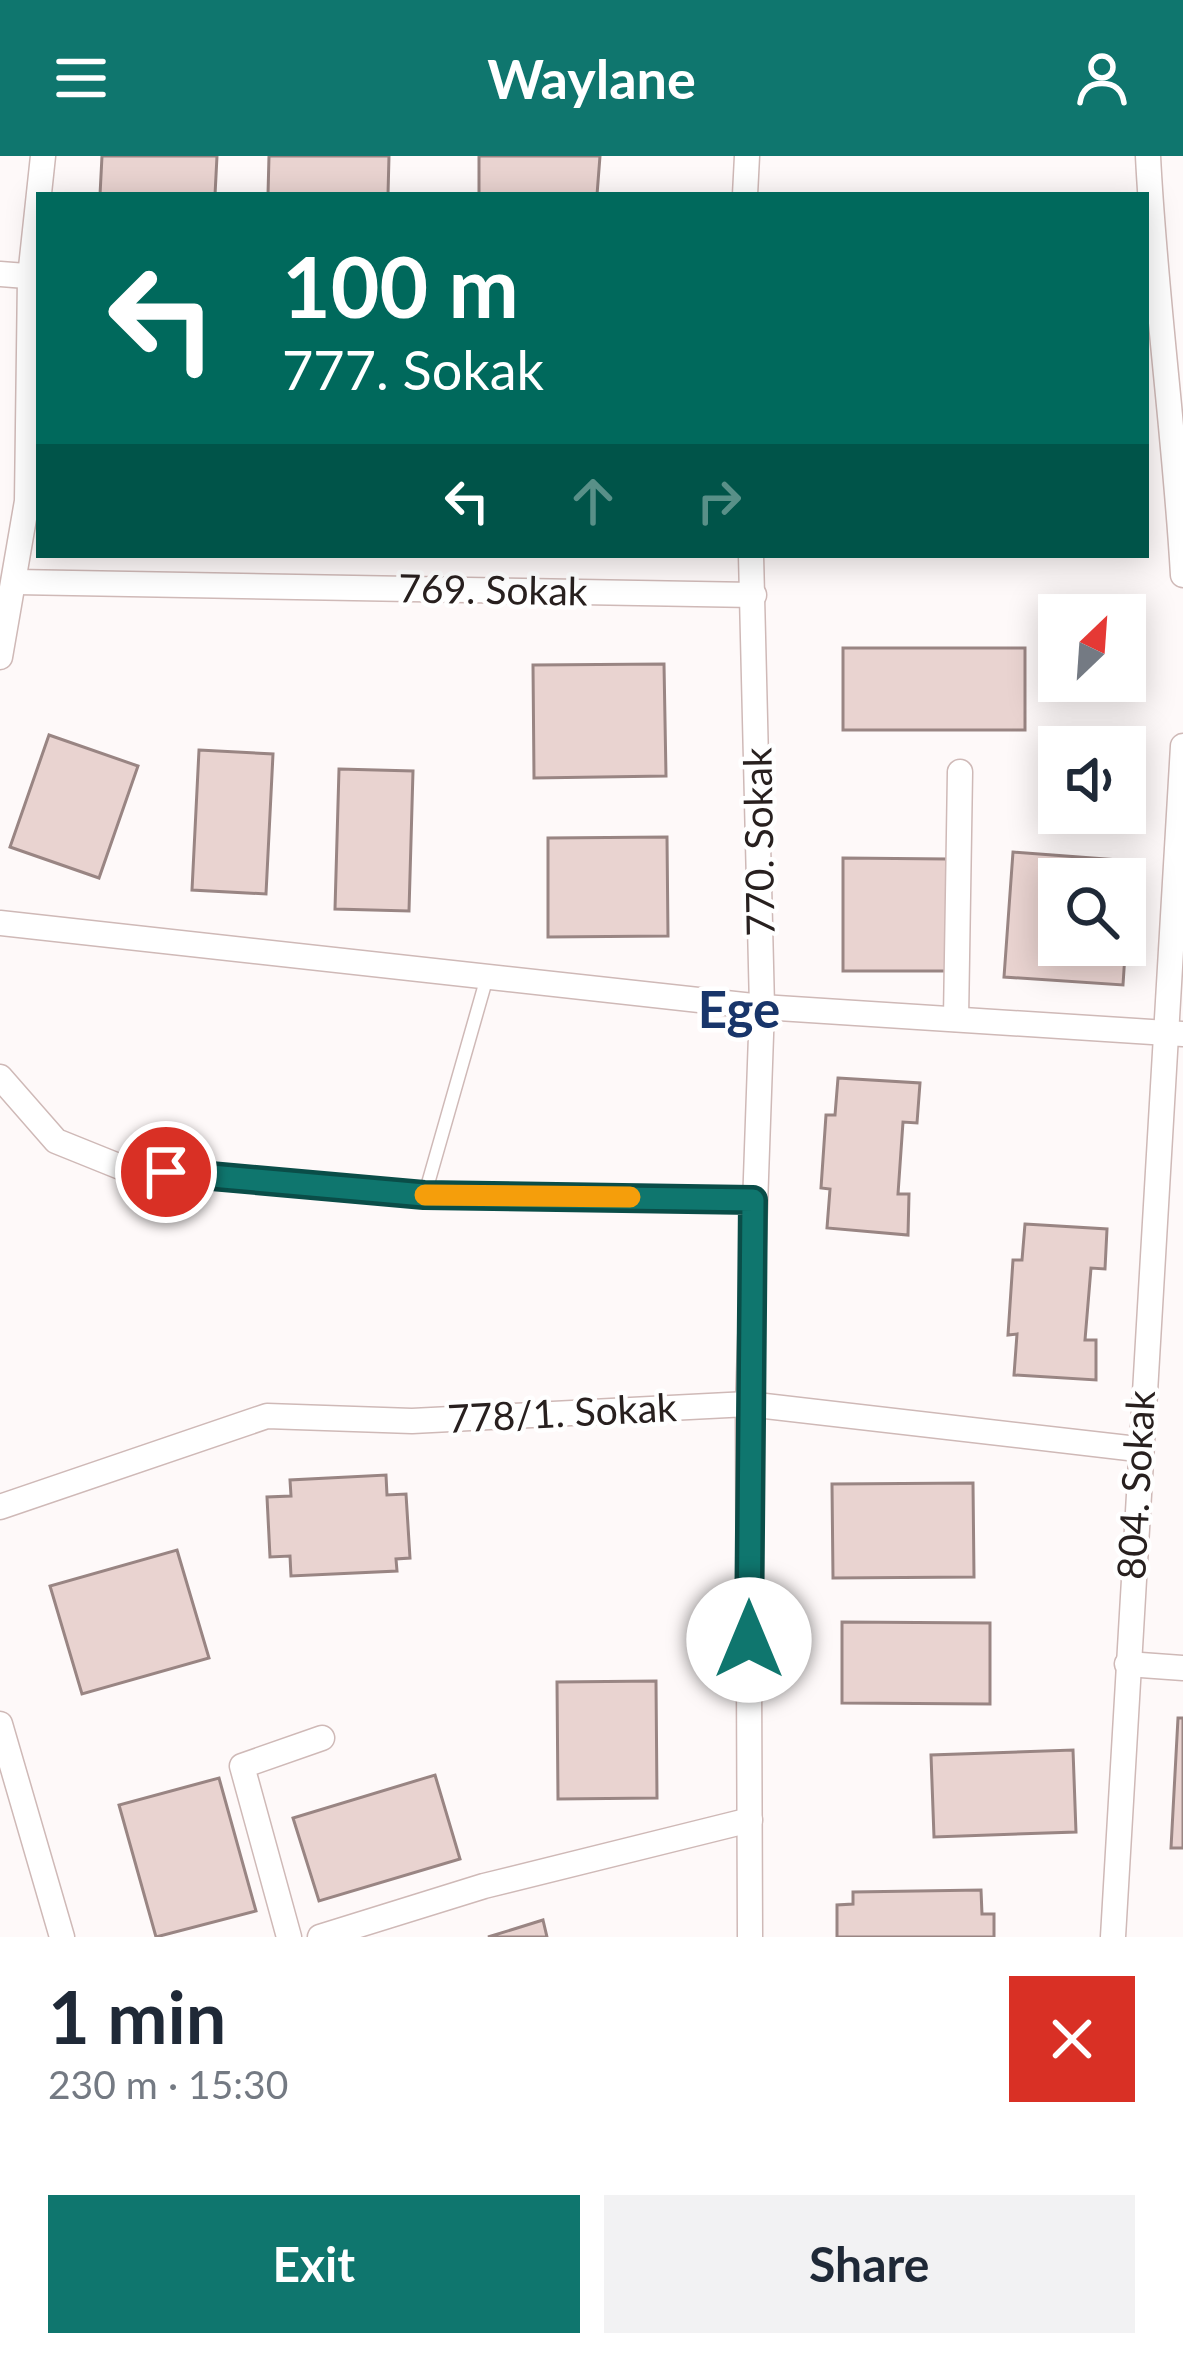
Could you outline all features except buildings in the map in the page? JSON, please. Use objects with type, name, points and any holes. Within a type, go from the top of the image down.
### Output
[{"type":"street","points":[[40,192],[43,156]]},
{"type":"street","points":[[746,192],[747,156]]},
{"type":"street","points":[[1148,156],[1149,192]]},
{"type":"street","points":[[1149,220],[1150,283],[1175,435],[1183,575]]},
{"type":"street","points":[[0,274],[34,277],[26,501],[0,657]]},
{"type":"street","points":[[1150,283],[1183,279]]},
{"type":"street","name":"770. Sokak","points":[[749,1937],[748,1404],[763,1007],[752,558]]},
{"type":"street","name":"769. Sokak","points":[[16,582],[754,595]]},
{"type":"street","name":"804. Sokak","points":[[1113,1937],[1137,1448],[1173,1034],[1183,746]]},
{"type":"street","points":[[956,1019],[961,772]]},
{"type":"street","points":[[0,923],[763,1007],[1173,1034]]},
{"type":"street","points":[[0,1077],[56,1142],[123,1168],[424,1195],[753,1200]]},
{"type":"street","name":"778/1. Sokak","points":[[0,1507],[267,1416],[412,1421],[748,1404],[1137,1448]]},
{"type":"street","points":[[1127,1664],[1183,1668]]},
{"type":"street","points":[[0,1724],[62,1937]]},
{"type":"street","points":[[289,1937],[242,1766],[322,1738]]},
{"type":"street","points":[[320,1937],[484,1886],[750,1820]]},
{"type":"lane","points":[[424,1195],[487,976]]},
{"type":"slow traffic","points":[[425,1195],[630,1197]]},
{"type":"district","name":"Ege","points":[[739,1010]]},
{"type":"route","points":[[166,1172],[424,1195],[753,1200],[749,1640]]}]
